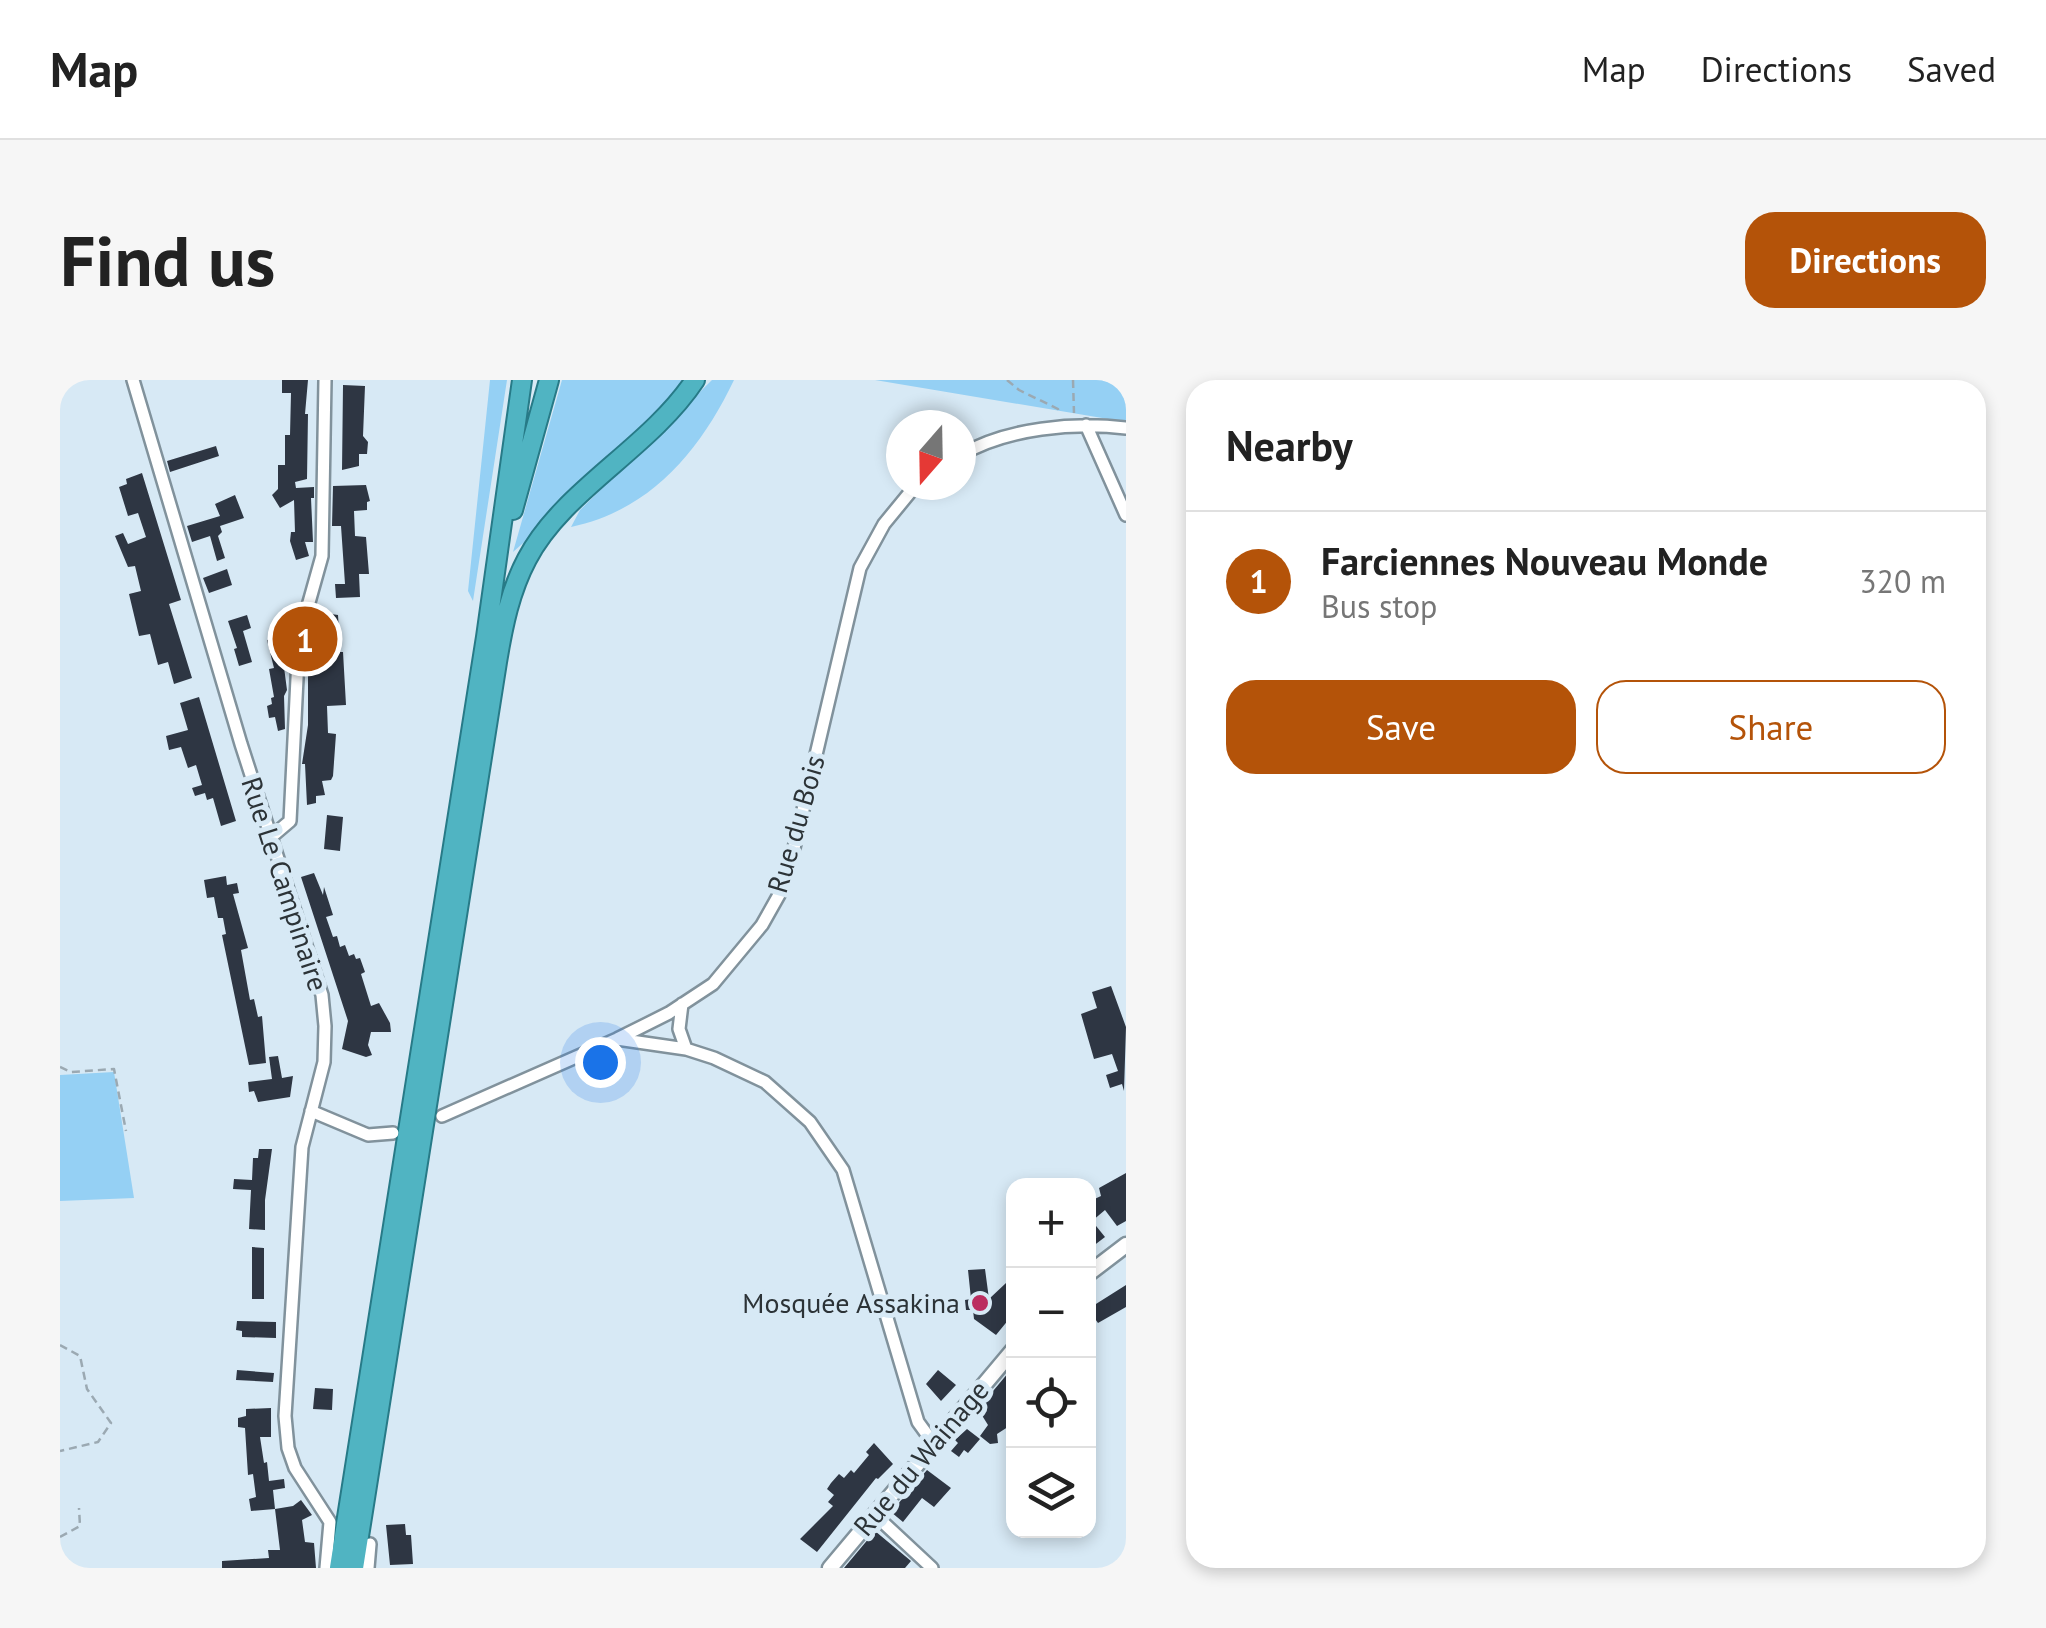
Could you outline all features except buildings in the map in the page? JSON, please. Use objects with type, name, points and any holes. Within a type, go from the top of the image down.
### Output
[{"type":"highway","points":[[339,1568],[486,637],[522,380]]},
{"type":"highway","points":[[492,598],[549,380]]},
{"type":"highway","points":[[354,1568],[497,662],[516,581],[542,534],[661,424],[695,380]]},
{"type":"street","name":"Rue Le Campinaire","points":[[132,380],[270,838],[322,995],[326,1026],[324,1062],[302,1147],[284,1416],[295,1468],[330,1522],[326,1568]]},
{"type":"street","points":[[270,838],[290,821],[299,638],[322,556],[325,380]]},
{"type":"street","points":[[1076,427],[1126,516]]},
{"type":"street","points":[[976,448],[1002,436],[1076,427],[1126,428]]},
{"type":"street","name":"Rue du Bois","points":[[442,1116],[617,1039],[682,1004],[713,984],[740,954],[780,894],[790,866],[860,568],[884,524],[904,500]]},
{"type":"street","points":[[682,1004],[679,1029],[686,1049]]},
{"type":"street","points":[[617,1039],[686,1049],[765,1082],[810,1122],[843,1170],[918,1422],[934,1444]]},
{"type":"street","points":[[310,1111],[368,1134],[393,1133]]},
{"type":"street","points":[[1096,1268],[1126,1245]]},
{"type":"street","name":"Rue du Wainage","points":[[830,1568],[1006,1358]]},
{"type":"street","points":[[874,1514],[932,1568]]},
{"type":"street","points":[[368,1568],[370,1544]]},
{"type":"path","points":[[1007,380],[1058,409],[1076,427]]},
{"type":"path","points":[[1073,380],[1076,427]]},
{"type":"path","points":[[60,1067],[70,1072],[114,1069],[126,1132]]},
{"type":"path","points":[[60,1346],[80,1356],[87,1389],[111,1423],[98,1442],[60,1451]]},
{"type":"path","points":[[60,1536],[80,1526],[79,1508]]},
{"type":"shaded area","points":[[490,380],[507,380],[473,601],[468,591]]},
{"type":"shaded area","points":[[562,380],[688,380],[642,438],[513,552]]},
{"type":"shaded area","points":[[712,380],[734,380],[705,431],[670,474],[625,507],[571,527],[580,510]]},
{"type":"shaded area","points":[[875,380],[1126,380],[1126,422]]},
{"type":"shaded area","points":[[114,1072],[134,1198],[60,1201],[60,1075]]},
{"type":"place","name":"Farciennes Nouveau Monde","points":[[305,639]]},
{"type":"place","name":"Mosquée Assakina","points":[[980,1303]]}]
